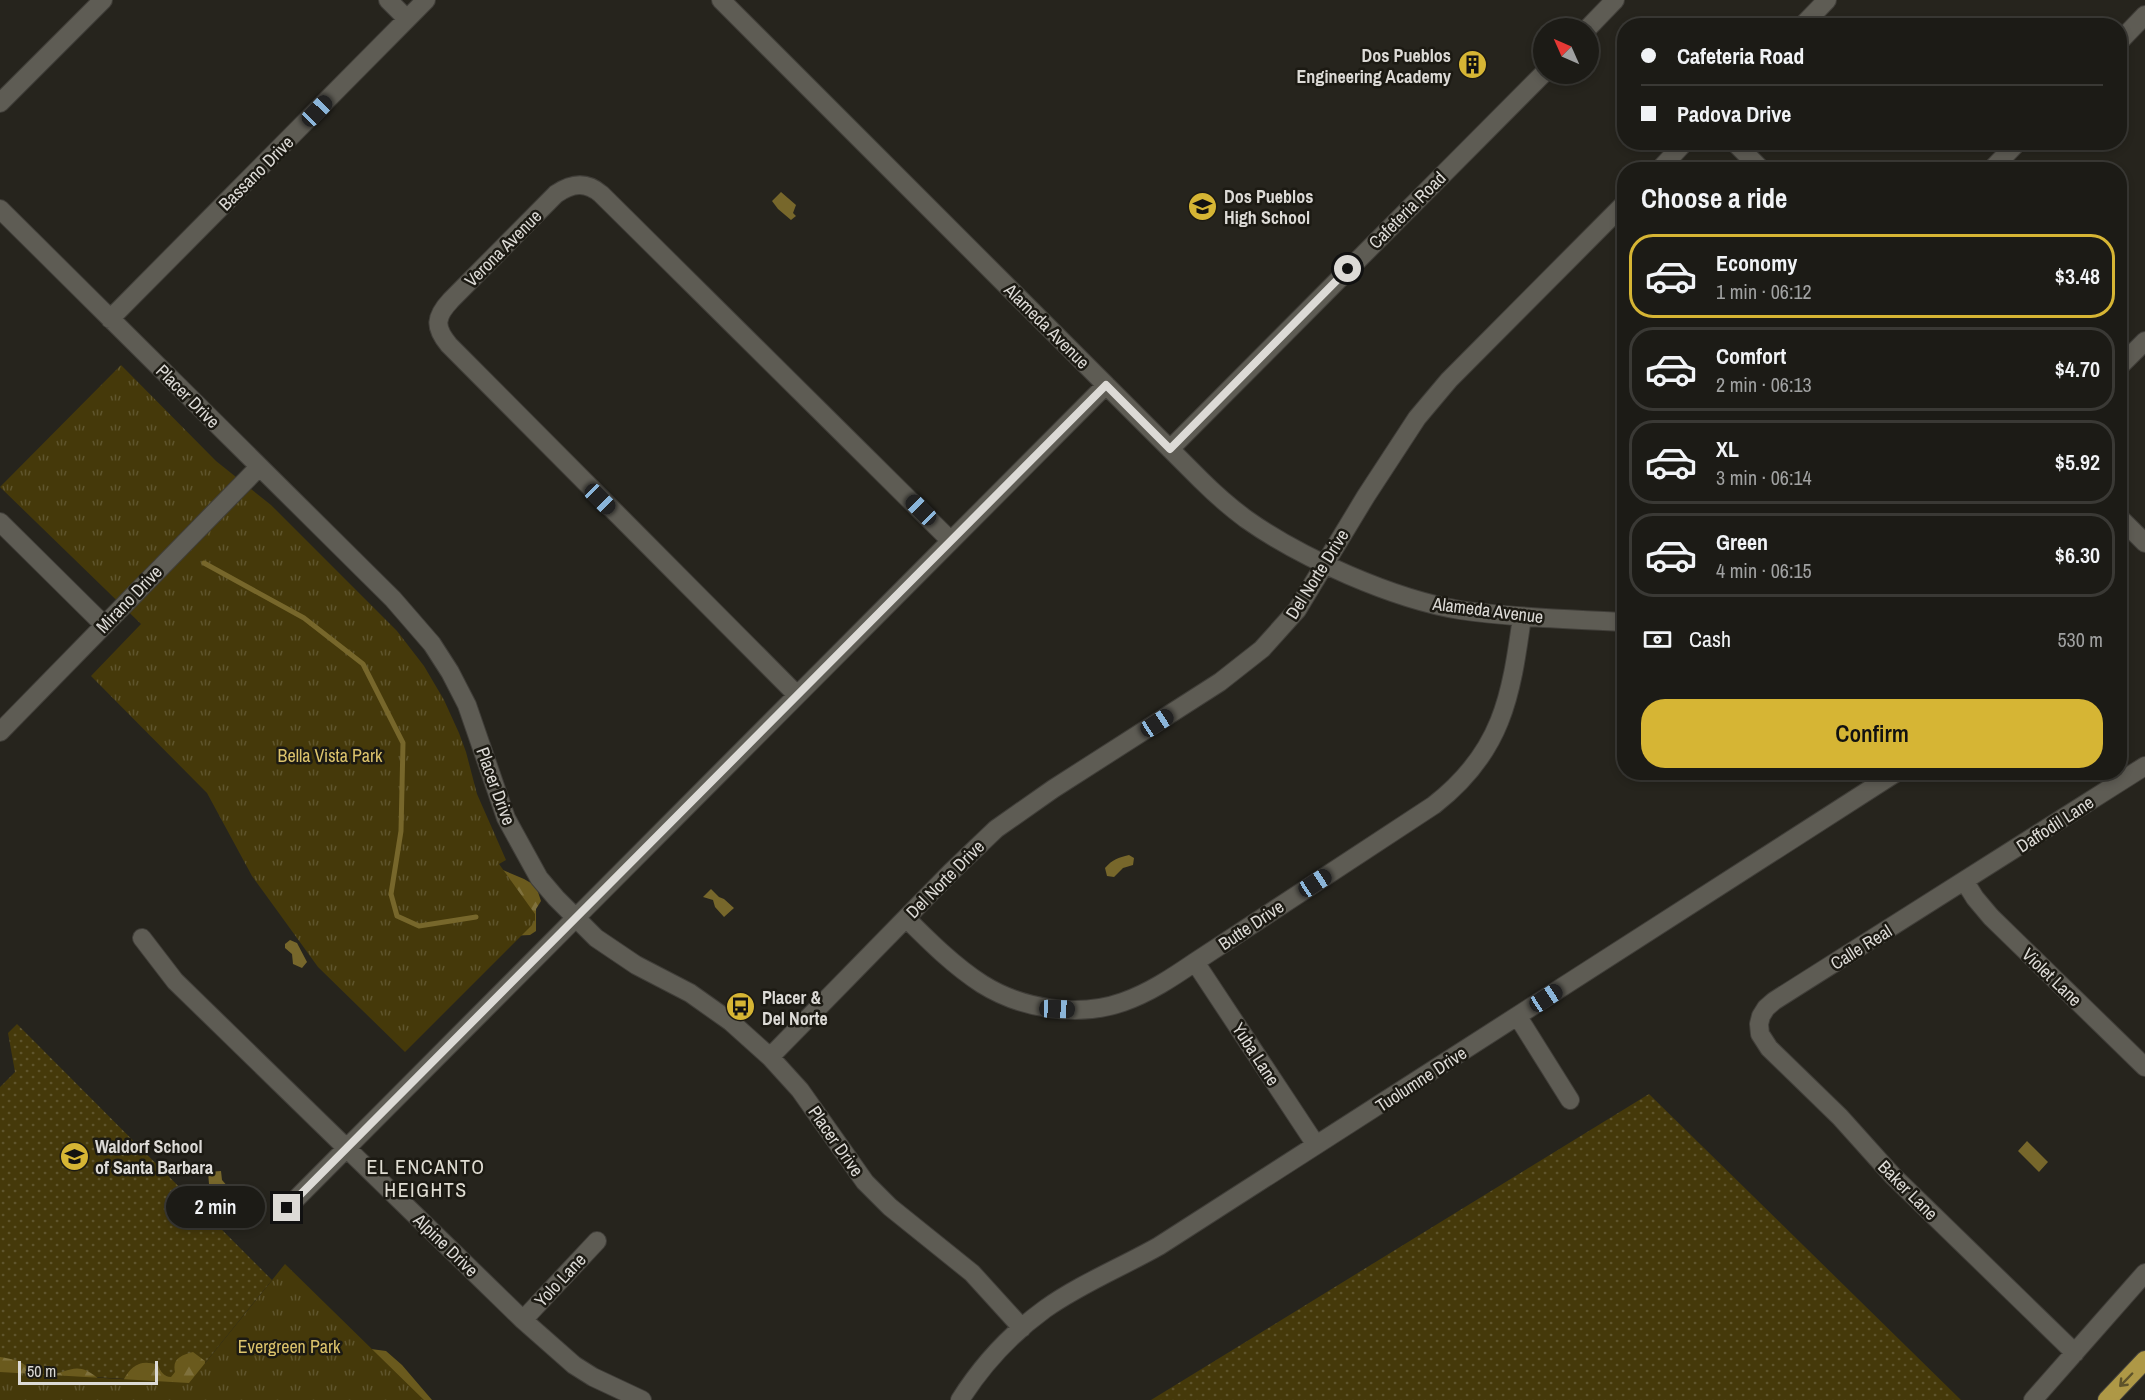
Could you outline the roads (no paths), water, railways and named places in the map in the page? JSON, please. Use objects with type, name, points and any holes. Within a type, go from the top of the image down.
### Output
[{"type":"highway","points":[[2107,1400],[2145,1360]]},
{"type":"street","points":[[0,103],[103,0]]},
{"type":"street","points":[[388,0],[407,19]]},
{"type":"street","name":"Bassano Drive","points":[[110,319],[426,0]]},
{"type":"street","name":"Alameda Avenue","points":[[721,0],[1216,495],[1246,519],[1326,563],[1366,582],[1416,600],[1459,610],[1522,617],[1617,622]]},
{"type":"street","points":[[1598,18],[1615,0]]},
{"type":"street","points":[[1810,18],[1827,0]]},
{"type":"street","points":[[2127,33],[2145,15]]},
{"type":"street","name":"Cafeteria Road","points":[[1170,449],[1533,84]]},
{"type":"street","points":[[1666,162],[1678,150]]},
{"type":"street","points":[[1742,150],[1754,162]]},
{"type":"street","points":[[1998,162],[2010,150]]},
{"type":"street","name":"Verona Avenue","points":[[797,695],[450,345],[439,329],[440,312],[556,194],[581,183],[602,194],[951,541]]},
{"type":"street","name":"Placer Drive","points":[[0,209],[393,599],[440,656],[467,705],[496,795],[514,836],[539,878],[575,918],[596,938],[626,958],[690,993],[731,1022],[770,1057],[801,1090],[838,1147],[865,1182],[890,1207],[972,1273],[1022,1328]]},
{"type":"street","name":"Del Norte Drive","points":[[770,1057],[984,840],[1008,820],[1053,789],[1220,682],[1250,660],[1275,636],[1297,610],[1366,496],[1427,405],[1617,211]]},
{"type":"street","points":[[2127,359],[2145,341]]},
{"type":"street","points":[[287,1208],[1106,385]]},
{"type":"street","name":"Mirano Drive","points":[[0,732],[259,467]]},
{"type":"street","points":[[0,522],[105,625]]},
{"type":"street","points":[[2127,525],[2145,543]]},
{"type":"street","name":"Butte Drive","points":[[906,918],[954,963],[983,985],[1020,1003],[1057,1009],[1091,1010],[1123,1002],[1166,981],[1434,805],[1469,774],[1490,742],[1505,708],[1522,617]]},
{"type":"street","name":"Daffodil Lane","points":[[2127,778],[2145,766]]},
{"type":"street","name":"Tuolumne Drive","points":[[960,1400],[998,1350],[1045,1309],[1159,1246],[1885,780]]},
{"type":"street","name":"Daffodil Lane","points":[[1965,882],[2123,780]]},
{"type":"street","name":"Calle Real","points":[[1761,1016],[1774,1001],[1965,882]]},
{"type":"street","name":"Violet Lane","points":[[1965,882],[1991,917],[2145,1067]]},
{"type":"street","name":"Alpine Drive","points":[[142,938],[175,981],[523,1320],[574,1365],[593,1377],[642,1400]]},
{"type":"street","name":"Yuba Lane","points":[[1195,962],[1316,1145]]},
{"type":"street","name":"Baker Lane","points":[[1761,1016],[1760,1034],[1769,1048],[1840,1117],[1893,1176],[2075,1353]]},
{"type":"street","points":[[1518,1017],[1570,1100]]},
{"type":"street","name":"Yolo Lane","points":[[523,1320],[597,1241]]},
{"type":"street","points":[[2033,1400],[2145,1273]]},
{"type":"waterway","points":[[204,563],[304,618],[363,664],[403,743],[401,831],[391,894],[397,916],[419,926],[476,917]]},
{"type":"place","name":"Dos Pueblos Engineering Academy","points":[[1472,65]]},
{"type":"place","name":"Dos Pueblos High School","points":[[1203,206]]},
{"type":"place","name":"Placer & Del Norte","points":[[741,1007]]},
{"type":"place","name":"Waldorf School of Santa Barbara","points":[[74,1156]]},
{"type":"district","name":"EL ENCANTO HEIGHTS","points":[[426,1178]]},
{"type":"park label","name":"Bella Vista Park","points":[[330,755]]},
{"type":"park label","name":"Evergreen Park","points":[[289,1346]]}]
